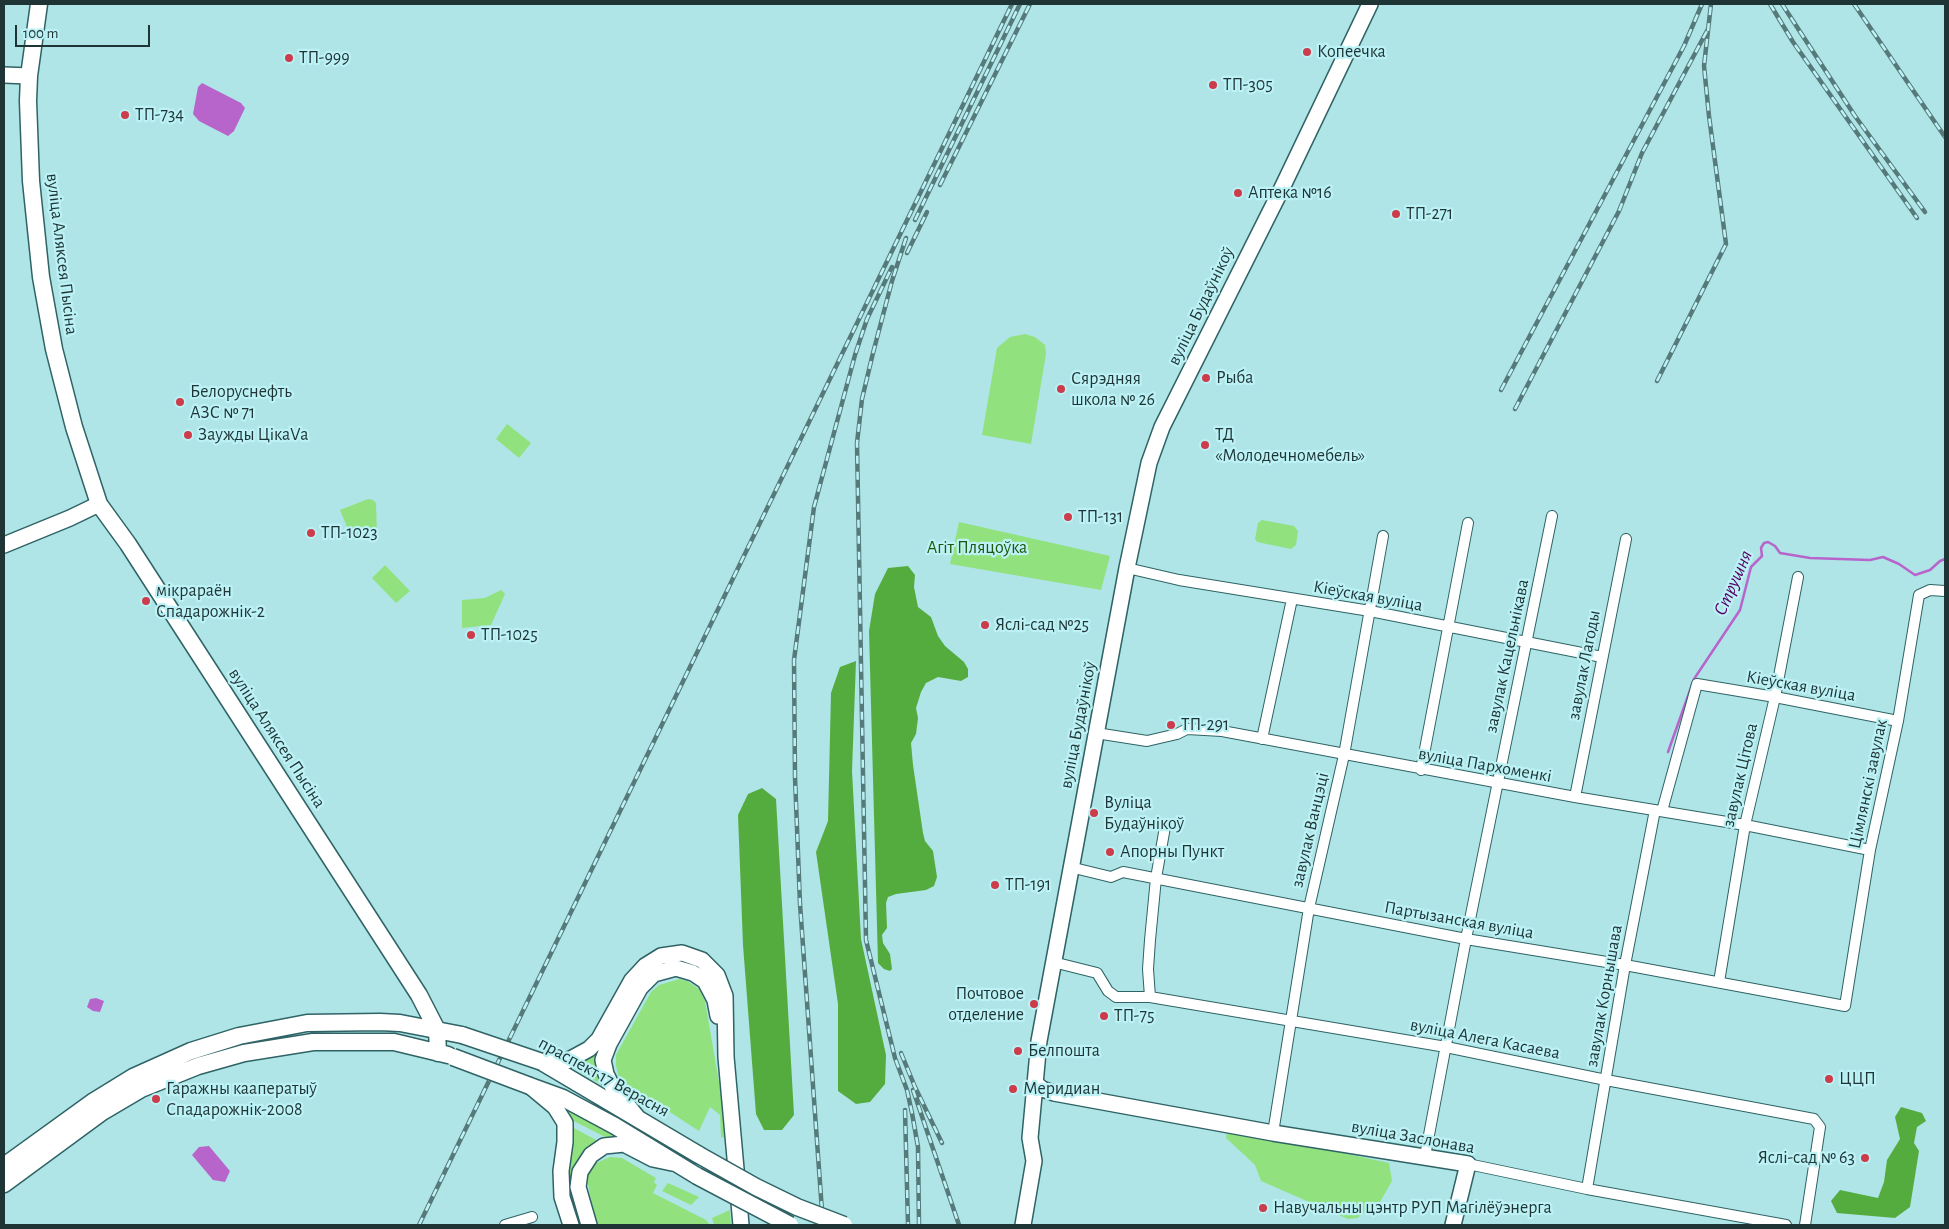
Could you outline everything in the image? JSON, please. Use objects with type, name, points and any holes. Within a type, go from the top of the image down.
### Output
[{"type":"main road","name":"вуліца Аляксея Пысіна","points":[[38,4],[29,76],[31,181],[40,276],[54,349],[74,428],[100,504],[134,552],[419,996],[437,1030],[445,1055]]},
{"type":"main road","name":"вуліца Будаўнікоў","points":[[1023,1225],[1034,1161],[1030,1138],[1039,1041],[1127,568],[1149,464],[1159,433],[1282,188],[1370,4]]},
{"type":"main road","points":[[4,75],[29,76]]},
{"type":"main road","points":[[4,545],[100,504]]},
{"type":"main road","points":[[542,1062],[566,1061],[589,1049],[599,1039],[632,980],[645,966],[661,956],[682,953],[702,960],[717,974],[725,996],[726,1057],[741,1225]]},
{"type":"main road","points":[[637,1117],[612,1086],[606,1074],[603,1060],[609,1044],[640,988],[654,974],[676,968],[693,973],[705,981],[715,1000],[726,1057]]},
{"type":"main road","points":[[400,1023],[415,1018],[420,1010],[419,996]]},
{"type":"main road","name":"праспект 17 Верасня","points":[[4,1166],[94,1101],[133,1077],[191,1051],[239,1036],[307,1023],[400,1023],[462,1035],[542,1062],[699,1155],[789,1203],[844,1225]]},
{"type":"main road","points":[[4,1184],[102,1112],[141,1089],[198,1066],[244,1054],[313,1042],[394,1042],[445,1055],[563,1098],[615,1126],[697,1176],[790,1225]]},
{"type":"main road","name":"вуліца Заслонава","points":[[1035,1083],[1042,1089],[1054,1093],[1273,1133],[1468,1164]]},
{"type":"main road","points":[[530,1086],[555,1108],[565,1123],[562,1196],[571,1225]]},
{"type":"main road","points":[[589,1225],[578,1187],[580,1172],[591,1155],[604,1146],[624,1144],[653,1159],[675,1163]]},
{"type":"main road","points":[[1453,1225],[1468,1164]]},
{"type":"street","name":"завулак Кацельнікава","points":[[1425,1156],[1497,782],[1552,516]]},
{"type":"street","points":[[1421,770],[1468,523]]},
{"type":"street","name":"завулак Ванцэці","points":[[1273,1133],[1308,908],[1344,755],[1383,536]]},
{"type":"street","name":"завулак Лагоды","points":[[1575,797],[1626,538]]},
{"type":"street","name":"Кіеўская вуліца","points":[[1127,568],[1179,580],[1370,611],[1602,657]]},
{"type":"street","name":"завулак Цітова","points":[[1719,982],[1745,825],[1775,697],[1798,577]]},
{"type":"street","name":"Цімлянскі завулак","points":[[1844,1006],[1870,850],[1898,721],[1919,595],[1930,590],[1945,591]]},
{"type":"street","points":[[1262,739],[1292,598]]},
{"type":"street","name":"Кіеўская вуліца","points":[[1697,684],[1898,721]]},
{"type":"street","name":"завулак Корнышава","points":[[1587,1189],[1626,965],[1659,810],[1697,684]]},
{"type":"street","name":"вуліца Пархоменкі","points":[[1096,733],[1147,741],[1178,734],[1187,729],[1206,729],[1421,770],[1745,825],[1870,850]]},
{"type":"street","points":[[1150,997],[1148,959],[1156,878],[1165,827]]},
{"type":"street","name":"Партызанская вуліца","points":[[1070,867],[1111,877],[1123,872],[1466,939],[1626,965],[1844,1006]]},
{"type":"street","name":"вуліца Алега Касаева","points":[[1053,962],[1097,973],[1108,991],[1116,997],[1150,997],[1446,1047],[1606,1080],[1814,1119],[1820,1127],[1806,1225]]},
{"type":"street","name":"вуліца Заслонава","points":[[1468,1164],[1587,1189],[1786,1225]]},
{"type":"street","points":[[505,1225],[532,1217]]},
{"type":"green space","points":[[1025,334],[1035,337],[1045,345],[1046,354],[1031,444],[982,435],[997,348],[1010,337]]},
{"type":"green space","points":[[507,424],[531,443],[519,458],[496,439]]},
{"type":"green space","points":[[368,499],[376,503],[377,534],[352,539],[340,510]]},
{"type":"green space","points":[[1262,520],[1294,526],[1298,531],[1296,545],[1291,549],[1257,542],[1255,539],[1258,523]]},
{"type":"green space","name":"Агіт Пляцоўка","points":[[959,522],[1110,556],[1101,590],[950,564]]},
{"type":"green space","points":[[385,565],[410,591],[396,603],[372,578]]},
{"type":"green space","points":[[908,566],[915,575],[914,587],[918,607],[931,617],[938,636],[945,646],[964,662],[968,669],[968,677],[961,681],[938,677],[926,683],[916,708],[918,718],[916,734],[911,743],[913,765],[923,833],[925,841],[933,851],[937,877],[934,886],[926,890],[896,894],[888,897],[886,903],[887,928],[882,935],[883,943],[890,954],[892,969],[890,971],[884,969],[878,963],[869,631],[875,594],[888,568]]},
{"type":"green space","points":[[501,590],[505,594],[491,625],[462,628],[462,600],[485,598]]},
{"type":"green space","points":[[856,661],[852,771],[861,939],[886,1055],[885,1084],[870,1102],[856,1104],[838,1091],[838,1004],[816,852],[828,821],[831,693],[840,667]]},
{"type":"green space","points":[[762,788],[776,799],[794,1115],[782,1130],[764,1130],[756,1114],[743,945],[738,815],[748,794]]},
{"type":"green space","points":[[679,979],[687,981],[699,989],[705,1001],[721,1094],[726,1138],[721,1137],[720,1115],[710,1107],[699,1131],[625,1083],[619,1077],[616,1055],[651,992],[659,985]]},
{"type":"green space","points":[[602,1044],[606,1087],[567,1065]]},
{"type":"green space","points":[[562,1107],[617,1137],[607,1141],[605,1137],[568,1118]]},
{"type":"green space","points":[[1901,1107],[1922,1113],[1926,1121],[1917,1127],[1914,1143],[1919,1151],[1910,1207],[1895,1218],[1837,1213],[1831,1201],[1840,1190],[1878,1198],[1884,1182],[1887,1160],[1900,1139],[1895,1117]]},
{"type":"green space","points":[[570,1126],[598,1141],[585,1153],[584,1225],[576,1225],[567,1194]]},
{"type":"green space","points":[[1228,1128],[1389,1163],[1392,1181],[1380,1202],[1357,1218],[1348,1219],[1261,1181],[1255,1165],[1226,1138]]},
{"type":"green space","points":[[610,1157],[622,1158],[656,1178],[654,1182],[657,1185],[653,1193],[706,1220],[710,1225],[598,1225],[587,1178],[591,1167]]},
{"type":"green space","points":[[668,1183],[699,1197],[691,1205],[662,1191]]},
{"type":"green space","points":[[730,1210],[731,1225],[714,1225],[712,1218]]},
{"type":"shaded area","points":[[202,83],[241,103],[245,108],[234,131],[228,136],[199,121],[193,114],[198,87]]},
{"type":"shaded area","points":[[96,998],[104,1001],[100,1012],[93,1011],[87,1007],[90,999]]},
{"type":"shaded area","points":[[209,1146],[230,1171],[225,1182],[213,1180],[192,1155],[199,1147]]},
{"type":"waterway","name":"Струшня","points":[[1668,752],[1694,679],[1740,610],[1751,567],[1762,556],[1761,548],[1764,543],[1768,542],[1775,546],[1780,553],[1810,558],[1870,560],[1883,557],[1899,564],[1915,575],[1930,570],[1945,559]]},
{"type":"railway","points":[[419,1225],[1012,4]]},
{"type":"railway","points":[[915,220],[1020,4]]},
{"type":"railway","points":[[940,185],[1030,4]]},
{"type":"railway","points":[[1501,390],[1684,46],[1702,4]]},
{"type":"railway","points":[[1657,381],[1726,244],[1704,66],[1711,4]]},
{"type":"railway","points":[[1770,4],[1793,42],[1917,218]]},
{"type":"railway","points":[[1782,4],[1855,116],[1925,212]]},
{"type":"railway","points":[[1854,4],[1945,137]]},
{"type":"railway","points":[[1515,409],[1619,211],[1642,153],[1708,29]]},
{"type":"railway","points":[[907,253],[927,212]]},
{"type":"railway","points":[[906,238],[892,281],[862,399],[857,443],[866,940],[895,1058],[907,1090],[912,1113],[918,1147],[919,1225]]},
{"type":"railway","points":[[823,1225],[800,904],[795,777],[794,660],[814,507],[855,355],[867,319],[892,267]]},
{"type":"railway","points":[[901,1053],[942,1143]]},
{"type":"railway","points":[[913,1090],[959,1225]]},
{"type":"railway","points":[[905,1110],[908,1225]]},
{"type":"place","name":"Копеечка","points":[[1307,52]]},
{"type":"place","name":"ТП-999","points":[[289,58]]},
{"type":"place","name":"ТП-305","points":[[1213,85]]},
{"type":"place","name":"ТП-734","points":[[125,115]]},
{"type":"place","name":"Аптека №16","points":[[1238,193]]},
{"type":"place","name":"ТП-271","points":[[1396,214]]},
{"type":"place","name":"Рыба","points":[[1206,378]]},
{"type":"place","name":"Сярэдняя школа № 26","points":[[1061,389]]},
{"type":"place","name":"Белоруснефть АЗС № 71","points":[[180,402]]},
{"type":"place","name":"Заужды ЦікаVа","points":[[188,435]]},
{"type":"place","name":"ТД «Молодечномебель»","points":[[1205,445]]},
{"type":"place","name":"ТП-131","points":[[1068,517]]},
{"type":"place","name":"ТП-1023","points":[[311,533]]},
{"type":"place","name":"мікрараён Спадарожнік-2","points":[[146,601]]},
{"type":"place","name":"Яслі-сад №25","points":[[985,625]]},
{"type":"place","name":"ТП-1025","points":[[471,635]]},
{"type":"place","name":"ТП-291","points":[[1171,725]]},
{"type":"place","name":"Вуліца Будаўнікоў","points":[[1094,813]]},
{"type":"place","name":"Апорны Пункт","points":[[1110,852]]},
{"type":"place","name":"ТП-191","points":[[995,885]]},
{"type":"place","name":"Почтовое отделение","points":[[1034,1004]]},
{"type":"place","name":"ТП-75","points":[[1104,1016]]},
{"type":"place","name":"Белпошта","points":[[1018,1051]]},
{"type":"place","name":"ЦЦП","points":[[1829,1079]]},
{"type":"place","name":"Меридиан","points":[[1013,1089]]},
{"type":"place","name":"Гаражны кааператыў Спадарожнік-2008","points":[[156,1099]]},
{"type":"place","name":"Яслі-сад № 63","points":[[1865,1158]]},
{"type":"place","name":"Навучальны цэнтр РУП Магілёўэнерга","points":[[1263,1208]]}]
